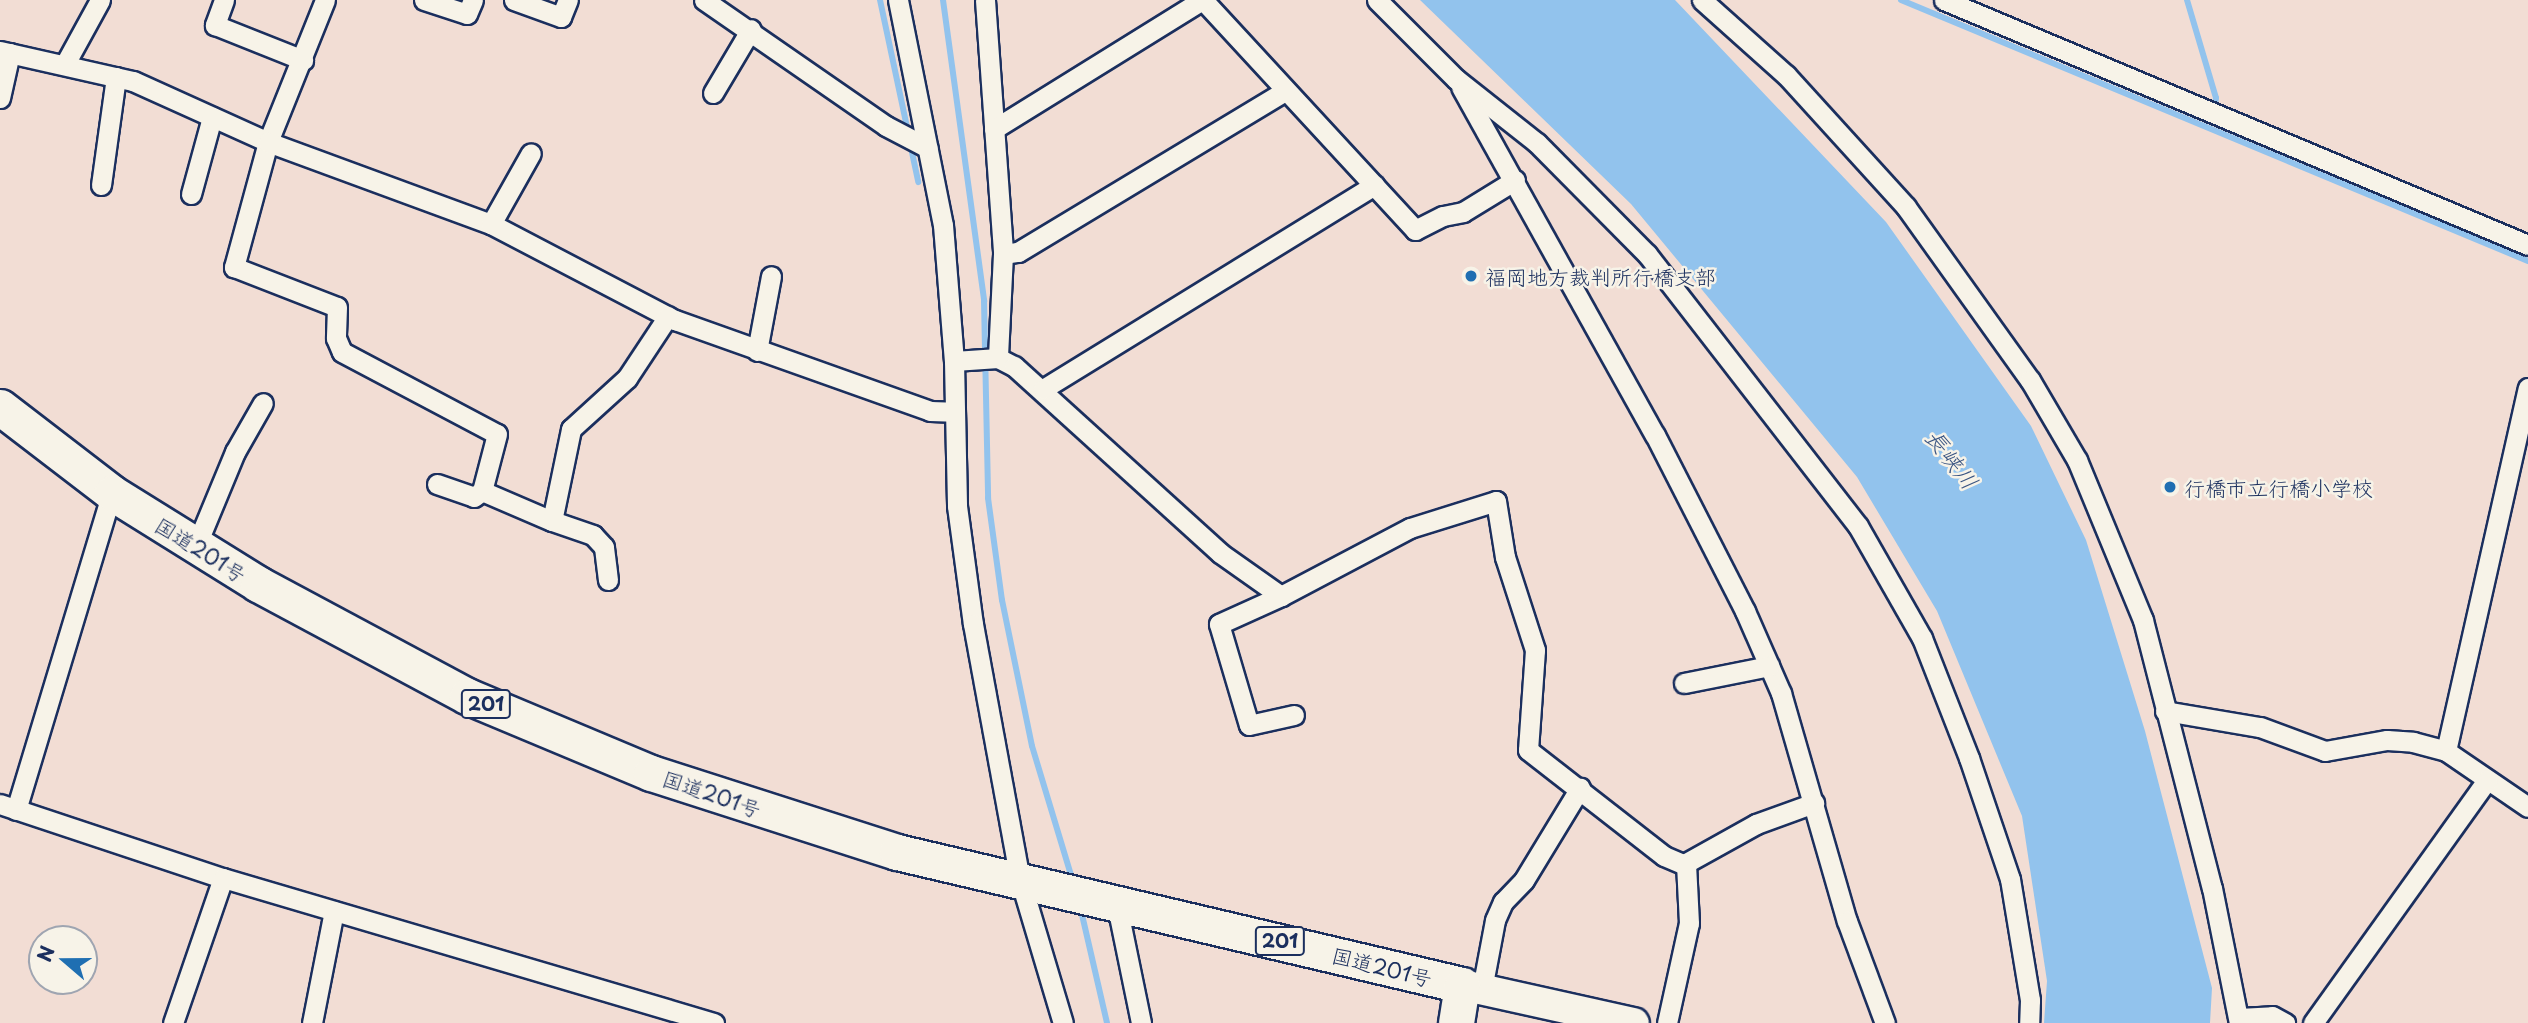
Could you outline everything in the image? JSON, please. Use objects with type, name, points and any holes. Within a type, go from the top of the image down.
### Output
[{"type":"highway","name":"国道201号","points":[[0,407],[112,493],[196,546],[282,598],[467,696],[651,773],[897,852],[1107,899],[1472,987],[1456,1023]]},
{"type":"main road","points":[[1472,987],[1634,1023]]},
{"type":"street","points":[[65,64],[100,0]]},
{"type":"street","points":[[224,0],[215,24],[303,60]]},
{"type":"street","points":[[325,0],[268,142],[234,267],[337,307],[336,338],[342,352],[497,434],[482,491],[474,497],[437,484]]},
{"type":"street","points":[[424,0],[467,14],[473,0]]},
{"type":"street","points":[[514,0],[561,17],[568,0]]},
{"type":"street","points":[[704,0],[751,29],[886,126],[928,148]]},
{"type":"street","points":[[898,0],[943,225],[960,360],[953,412],[957,506],[973,624],[1024,880],[1063,1023]]},
{"type":"street","points":[[985,0],[1003,254],[998,358]]},
{"type":"street","points":[[994,129],[1202,0],[1415,230],[1443,216],[1463,212],[1515,180]]},
{"type":"street","points":[[1377,0],[1457,79],[1537,143],[1668,277],[1807,455],[1858,526],[1922,638],[1969,758],[2010,879],[2031,1000],[2029,1023]]},
{"type":"street","points":[[1702,0],[1786,75],[1864,157],[1906,207],[2030,380],[2077,460],[2108,528],[2143,620],[2212,888],[2239,1020],[2272,1016],[2285,1023]]},
{"type":"street","points":[[1944,0],[2528,245]]},
{"type":"street","points":[[713,93],[751,29]]},
{"type":"street","points":[[0,98],[5,52],[116,77],[268,142],[491,224],[668,316],[757,351],[930,411],[953,412]]},
{"type":"street","points":[[101,185],[116,77]]},
{"type":"street","points":[[1457,79],[1695,508],[1769,666],[1814,803],[1847,920],[1885,1023]]},
{"type":"street","points":[[1003,254],[1018,253],[1285,91]]},
{"type":"street","points":[[191,194],[212,117]]},
{"type":"street","points":[[1502,156],[1525,142],[1537,143]]},
{"type":"street","points":[[491,224],[531,153]]},
{"type":"street","points":[[1043,389],[1374,184]]},
{"type":"street","points":[[757,351],[771,276]]},
{"type":"street","points":[[552,521],[572,429],[627,378],[668,316]]},
{"type":"street","points":[[960,360],[998,358],[1043,389],[1220,552],[1281,596]]},
{"type":"street","points":[[2446,751],[2528,388]]},
{"type":"street","points":[[196,546],[235,452],[263,403]]},
{"type":"street","points":[[482,491],[552,521],[593,534],[604,547],[608,580]]},
{"type":"street","points":[[112,493],[8,807],[223,878],[713,1023]]},
{"type":"street","points":[[1294,715],[1249,725],[1219,624],[1281,596],[1410,528],[1496,501],[1505,557],[1535,650],[1525,741],[1533,756],[1580,788],[1664,856],[1685,865]]},
{"type":"street","points":[[1684,683],[1769,666]]},
{"type":"street","points":[[2165,711],[2260,727],[2325,751],[2387,740],[2446,751],[2528,807]]},
{"type":"street","points":[[2313,1023],[2487,780]]},
{"type":"street","points":[[1472,987],[1503,902],[1524,880],[1580,788]]},
{"type":"street","points":[[1685,865],[1756,824],[1814,803]]},
{"type":"street","points":[[1667,1023],[1689,923],[1685,865]]},
{"type":"street","points":[[173,1023],[223,878]]},
{"type":"street","points":[[1107,899],[1141,1023]]},
{"type":"street","points":[[312,1023],[334,911]]},
{"type":"water","name":"長峡川","points":[[1420,0],[1675,0],[1886,222],[2031,426],[2086,540],[2145,731],[2212,988],[2210,1023],[2044,1023],[2047,981],[2022,816],[1937,611],[1857,477],[1631,204]]},
{"type":"waterway","points":[[880,0],[908,132]]},
{"type":"waterway","points":[[943,0],[984,301],[988,498],[1002,600],[1032,746],[1073,882]]},
{"type":"waterway","points":[[1901,0],[2528,261]]},
{"type":"waterway","points":[[2187,0],[2216,98],[2214,109]]},
{"type":"waterway","points":[[910,143],[918,182]]},
{"type":"waterway","points":[[1080,906],[1107,1023]]},
{"type":"place","name":"福岡地方裁判所行橋支部","points":[[1471,276]]},
{"type":"place","name":"行橋市立行橋小学校","points":[[2170,487]]}]
